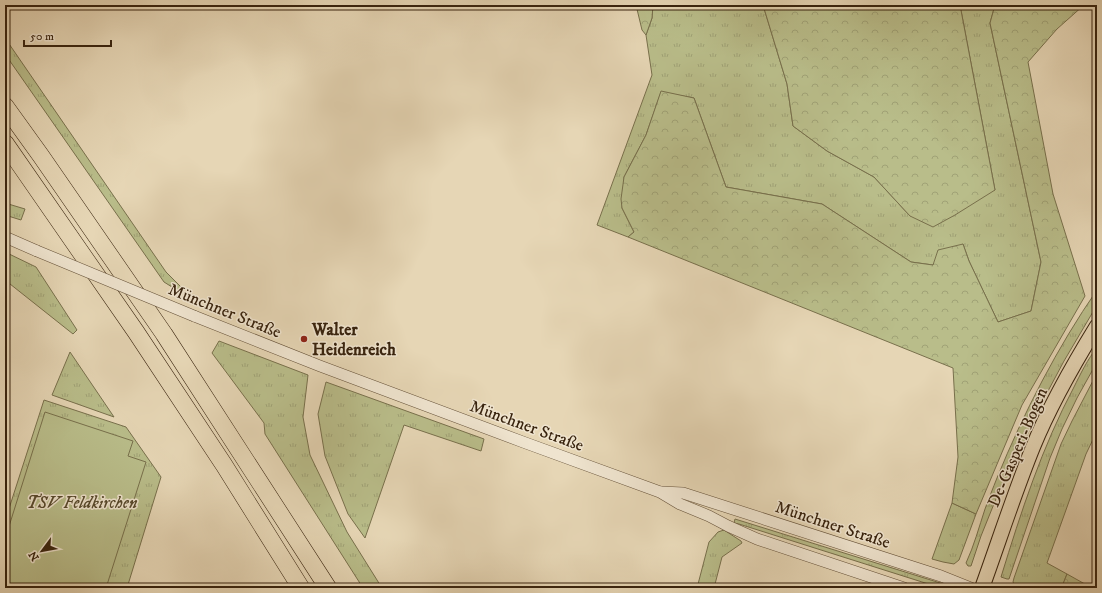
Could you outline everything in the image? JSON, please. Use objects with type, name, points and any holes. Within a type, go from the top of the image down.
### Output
[{"type":"highway","points":[[5,106],[164,334],[328,588]]},
{"type":"highway","points":[[5,143],[136,332],[224,465],[301,588]]},
{"type":"main road","name":"De-Gasperi-Bogen","points":[[982,588],[1033,447],[1048,413],[1073,364],[1093,337],[1097,326]]},
{"type":"street","name":"Münchner Straße","points":[[5,237],[194,316],[362,382],[660,492],[679,504],[757,539],[904,588]]},
{"type":"street","name":"Münchner Straße","points":[[660,492],[683,493],[941,576],[971,588]]},
{"type":"green space","points":[[636,5],[653,5],[652,18],[646,35],[642,30]]},
{"type":"green space","points":[[653,5],[763,5],[787,84],[793,126],[827,151],[874,177],[910,216],[995,190],[960,5],[995,5],[990,23],[1041,262],[1031,311],[998,322],[969,261],[963,244],[933,265],[911,262],[822,204],[726,187],[694,98],[661,92],[646,135],[624,177],[622,208],[634,232],[628,237],[597,225],[652,75],[646,35],[652,18]]},
{"type":"green space","points":[[763,5],[960,5],[995,190],[933,227],[910,216],[874,177],[827,151],[793,126],[787,84]]},
{"type":"green space","points":[[995,5],[1084,5],[1057,29],[1028,62],[1053,194],[1085,296],[1022,405],[976,514],[952,503],[958,457],[953,368],[628,237],[634,232],[622,208],[621,199],[624,177],[646,135],[661,91],[694,98],[726,187],[822,204],[911,262],[933,265],[938,250],[963,244],[969,261],[998,322],[1031,311],[1041,262],[990,23]]},
{"type":"green space","points":[[5,38],[166,272],[181,287],[180,292],[164,282],[5,54]]},
{"type":"green space","points":[[5,203],[25,209],[21,220],[5,215]]},
{"type":"green space","points":[[5,252],[36,267],[77,330],[73,334],[5,280]]},
{"type":"green space","points":[[1097,290],[1097,305],[1064,361],[1034,419],[1009,478],[1002,484],[981,536],[971,566],[968,566],[966,563],[985,509],[1018,430],[1055,357]]},
{"type":"green space","points":[[219,341],[308,375],[303,417],[310,455],[347,532],[382,588],[363,588],[265,434],[264,423],[212,353]]},
{"type":"green space","points":[[1097,348],[1097,362],[1077,398],[1050,458],[1009,579],[1001,577],[1024,504],[1042,456],[1062,410],[1090,357]]},
{"type":"green space","points":[[70,352],[114,417],[52,395]]},
{"type":"green space","points":[[1097,373],[1097,431],[1086,454],[1047,563],[1067,574],[1063,584],[1067,588],[1016,588],[1013,582],[1014,578],[1061,444]]},
{"type":"green space","points":[[326,382],[484,439],[481,451],[404,425],[365,538],[348,514],[325,456],[318,414]]},
{"type":"green space","name":"TSV Feldkirchen","points":[[44,400],[126,427],[161,477],[127,588],[5,588],[5,521]]},
{"type":"green space","name":"TSV Feldkirchen","points":[[45,412],[133,441],[128,456],[146,462],[106,588],[5,588],[5,539]]},
{"type":"green space","points":[[952,503],[976,514],[959,560],[954,564],[932,559]]},
{"type":"green space","points":[[735,519],[950,586],[950,588],[941,588],[734,523]]},
{"type":"green space","points":[[724,530],[742,543],[722,557],[714,588],[697,588],[709,542],[718,532]]},
{"type":"green space","points":[[1067,574],[1092,588],[1067,588],[1063,584]]},
{"type":"place","name":"Walter Heidenreich","points":[[304,339]]}]
